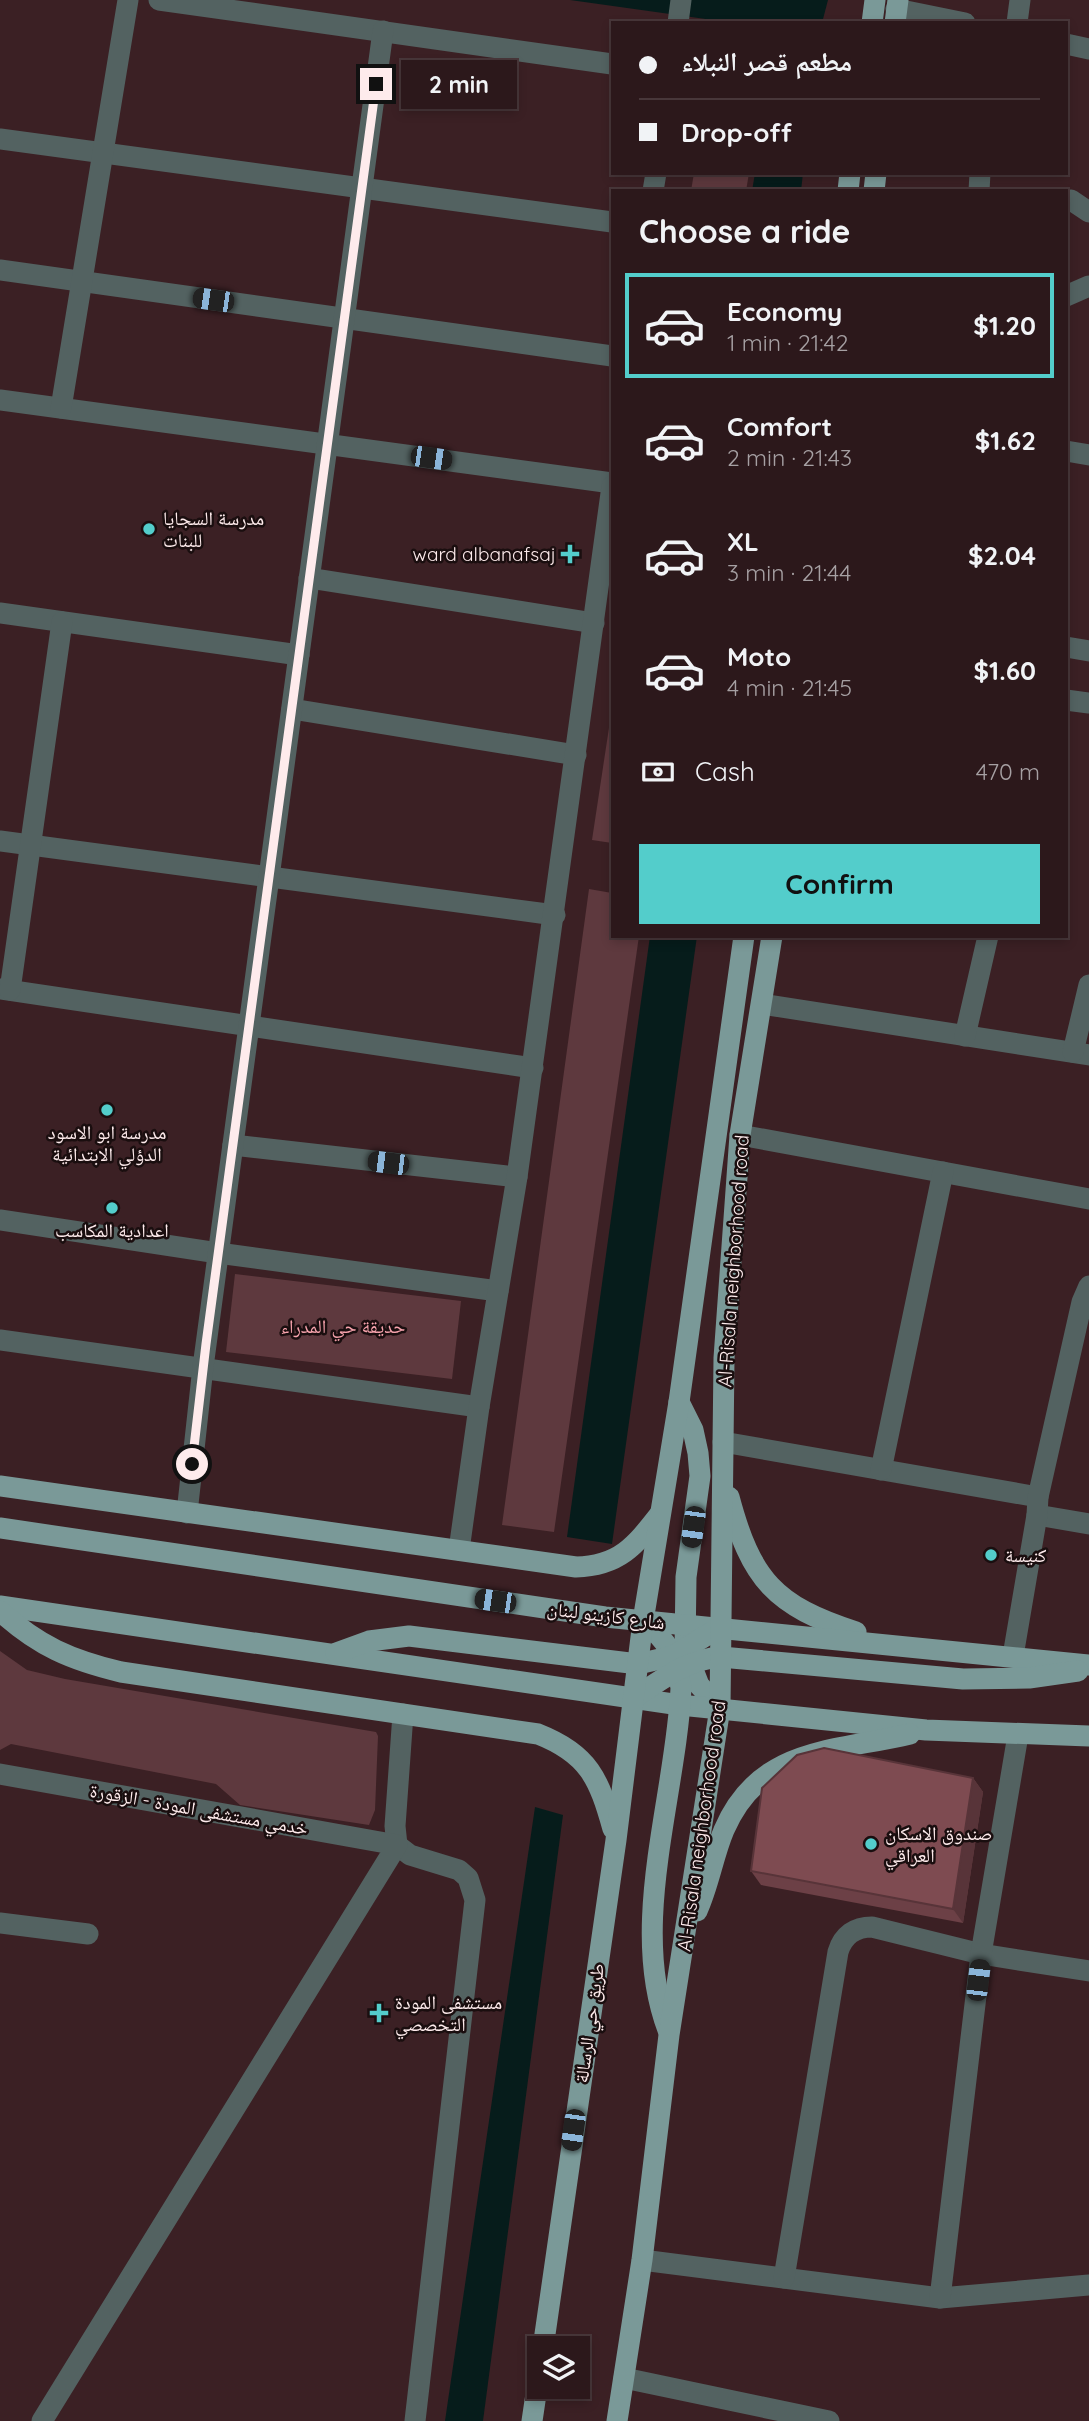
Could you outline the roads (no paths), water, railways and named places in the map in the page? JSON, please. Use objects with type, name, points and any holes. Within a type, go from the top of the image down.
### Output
[{"type":"main road","points":[[872,21],[875,0]]},
{"type":"main road","name":"Al-Risala neighborhood road","points":[[634,1698],[643,1620],[679,1402],[744,938]]},
{"type":"main road","name":"Al-Risala neighborhood road","points":[[617,2421],[642,2260],[670,2035],[720,1708],[724,1358],[740,1135],[772,938]]},
{"type":"main road","points":[[670,2035],[656,1991],[651,1945],[653,1908],[680,1704],[686,1577],[700,1476],[693,1430],[679,1402]]},
{"type":"main road","points":[[723,1472],[745,1549],[774,1591],[788,1603],[818,1619],[864,1634],[887,1645]]},
{"type":"main road","points":[[0,1486],[563,1566],[601,1564],[612,1560],[633,1547],[663,1510]]},
{"type":"main road","name":"شارع كازينو لبنان","points":[[0,1528],[591,1615],[1013,1656],[1089,1667]]},
{"type":"main road","points":[[0,1608],[680,1704],[926,1730],[1089,1736]]},
{"type":"main road","points":[[0,1608],[21,1630],[51,1650],[85,1664],[121,1672],[538,1734],[569,1748],[586,1765],[597,1781],[616,1840]]},
{"type":"main road","points":[[643,1620],[682,1660],[699,1685],[720,1708]]},
{"type":"main road","points":[[634,1698],[720,1627]]},
{"type":"main road","points":[[332,1654],[369,1641],[409,1636],[638,1664],[721,1657],[963,1679],[1029,1678],[1089,1667]]},
{"type":"main road","name":"طريق حي الرسالة","points":[[545,2336],[634,1698]]},
{"type":"main road","points":[[685,1935],[705,1894],[724,1831],[744,1797],[764,1775],[795,1759],[926,1730]]},
{"type":"main road","points":[[532,2421],[535,2399]]},
{"type":"street","points":[[61,408],[128,0]]},
{"type":"street","points":[[159,0],[611,64]]},
{"type":"street","points":[[678,21],[681,0]]},
{"type":"street","points":[[1017,21],[1020,0]]},
{"type":"street","points":[[896,11],[954,21]]},
{"type":"street","points":[[187,1513],[218,1253],[383,32]]},
{"type":"street","points":[[1068,44],[1089,49]]},
{"type":"street","points":[[0,139],[611,222]]},
{"type":"street","points":[[1068,201],[1089,212]]},
{"type":"street","points":[[0,270],[611,356]]},
{"type":"street","points":[[1068,295],[1089,286]]},
{"type":"street","points":[[0,400],[611,484]]},
{"type":"street","points":[[1068,451],[1089,455]]},
{"type":"street","points":[[458,1550],[533,1068],[611,492]]},
{"type":"street","points":[[309,578],[594,624]]},
{"type":"street","points":[[0,613],[299,654]]},
{"type":"street","points":[[62,622],[32,845],[5,990],[533,1068]]},
{"type":"street","points":[[1068,647],[1089,651]]},
{"type":"street","points":[[1068,700],[1089,703]]},
{"type":"street","points":[[292,709],[576,755]]},
{"type":"street","points":[[0,841],[555,915]]},
{"type":"street","points":[[965,1036],[988,938]]},
{"type":"street","points":[[762,1004],[1081,1053],[1089,985]]},
{"type":"street","points":[[740,1135],[1089,1199]]},
{"type":"street","points":[[233,1145],[517,1177]]},
{"type":"street","points":[[881,1470],[943,1172]]},
{"type":"street","points":[[0,1220],[498,1291]]},
{"type":"street","points":[[1013,1656],[1038,1506],[1087,1297]]},
{"type":"street","points":[[0,1340],[479,1407]]},
{"type":"street","points":[[723,1442],[881,1470],[1038,1506],[1089,1524]]},
{"type":"street","points":[[42,2421],[397,1845],[395,1826],[403,1714]]},
{"type":"street","points":[[940,2298],[981,1954],[1018,1735]]},
{"type":"street","name":"خدمي مستشفى المودة - الزقورة","points":[[0,1774],[397,1845],[410,1855],[459,1870],[468,1878],[475,1900],[415,2421]]},
{"type":"street","points":[[0,1923],[88,1934]]},
{"type":"street","points":[[784,2278],[841,1944],[850,1933],[872,1927],[981,1954],[1089,1970]]},
{"type":"street","points":[[642,2260],[940,2298],[1089,2286]]},
{"type":"street","points":[[624,2378],[828,2421]]},
{"type":"water","points":[[570,0],[828,0],[823,21],[720,21]]},
{"type":"water","points":[[755,175],[803,175],[801,189],[752,189]]},
{"type":"water","points":[[650,938],[697,938],[612,1544],[567,1537]]},
{"type":"water","points":[[535,1807],[563,1815],[483,2421],[445,2421]]},
{"type":"place","name":"مدرسة السجايا للبنات","points":[[149,529]]},
{"type":"place","name":"ward albanafsaj","points":[[570,554]]},
{"type":"place","name":"مدرسة ابو الاسود الدؤلي الابتدائية","points":[[107,1110]]},
{"type":"place","name":"اعدادية المكاسب","points":[[112,1208]]},
{"type":"place","name":"كنيسة","points":[[991,1555]]},
{"type":"place","name":"صندوق الاسكان العراقي","points":[[871,1844]]},
{"type":"place","name":"مستشفى المودة التخصصي","points":[[379,2013]]},
{"type":"park label","name":"حديقة حي المدراء","points":[[343,1326]]}]
